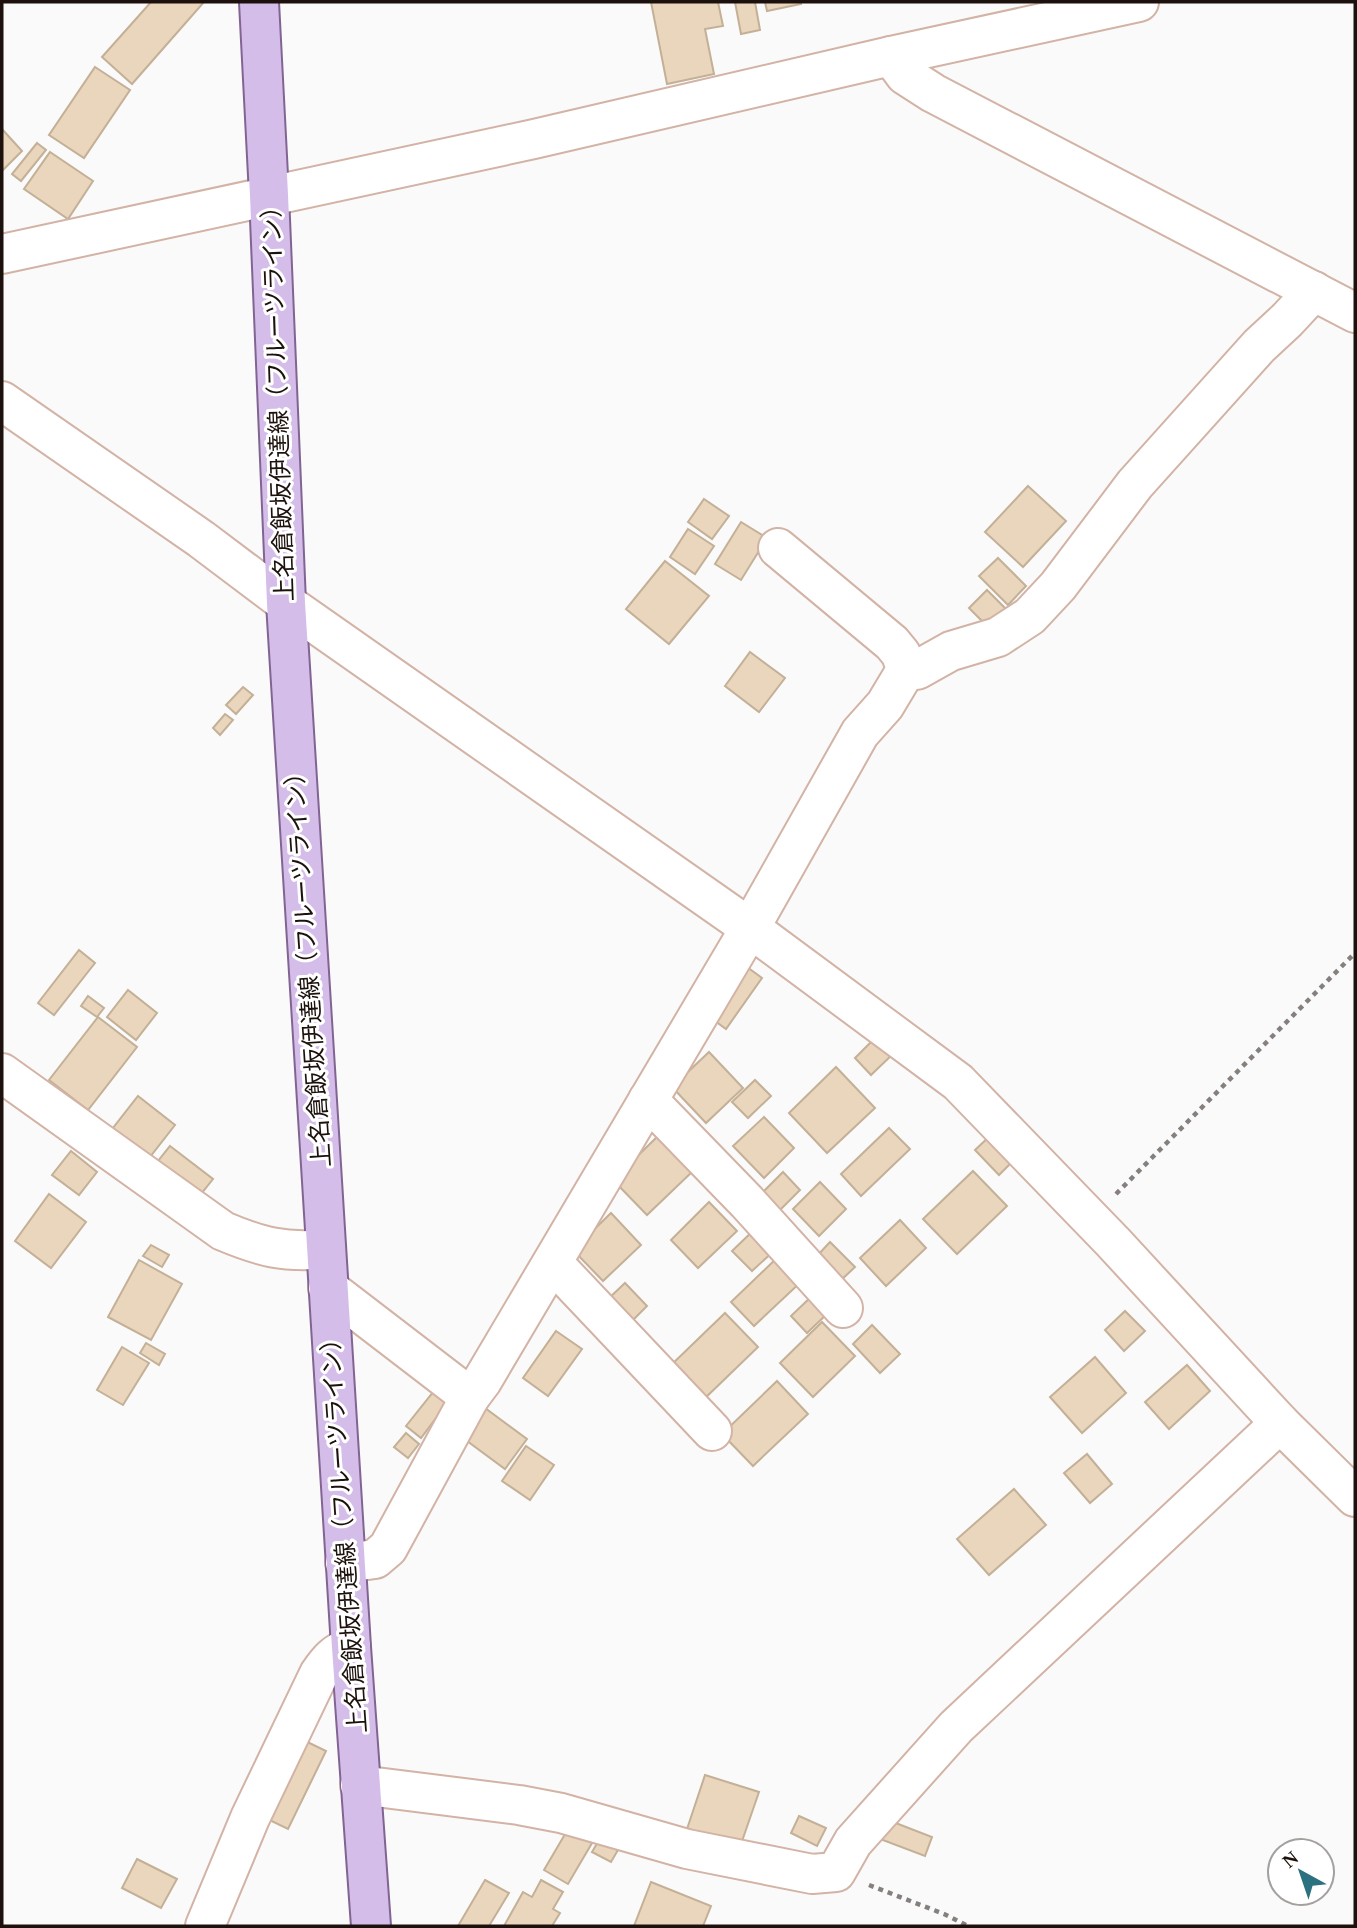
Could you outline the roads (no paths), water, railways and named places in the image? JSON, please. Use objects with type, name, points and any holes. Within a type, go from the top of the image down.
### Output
[{"type":"main road","name":"上名倉飯坂伊達線（フルーツライン）","points":[[259,2],[270,195],[286,603],[345,1563],[371,1926]]},
{"type":"street","points":[[2,254],[547,136],[1139,2]]},
{"type":"street","points":[[891,56],[905,75],[933,93],[1355,313]]},
{"type":"street","points":[[906,670],[918,670],[951,651],[998,637],[1030,616],[1058,586],[1135,484],[1259,346],[1314,291]]},
{"type":"street","points":[[2,401],[750,928],[958,1082],[1091,1219],[1280,1423],[1355,1497]]},
{"type":"street","points":[[345,1563],[375,1559],[388,1548],[470,1397],[553,1263],[750,928],[860,733],[884,705],[906,670],[901,654],[892,643],[778,548]]},
{"type":"street","points":[[2,1073],[223,1231],[269,1248],[297,1252],[326,1249]]},
{"type":"street","points":[[648,1100],[747,1202],[843,1308]]},
{"type":"street","points":[[553,1263],[712,1431]]},
{"type":"street","points":[[328,1288],[470,1397]]},
{"type":"street","points":[[360,1785],[551,1811],[687,1849],[812,1874],[836,1872],[853,1842],[956,1727],[1280,1423]]},
{"type":"street","points":[[205,1926],[250,1818],[319,1674],[332,1656],[351,1647]]}]
